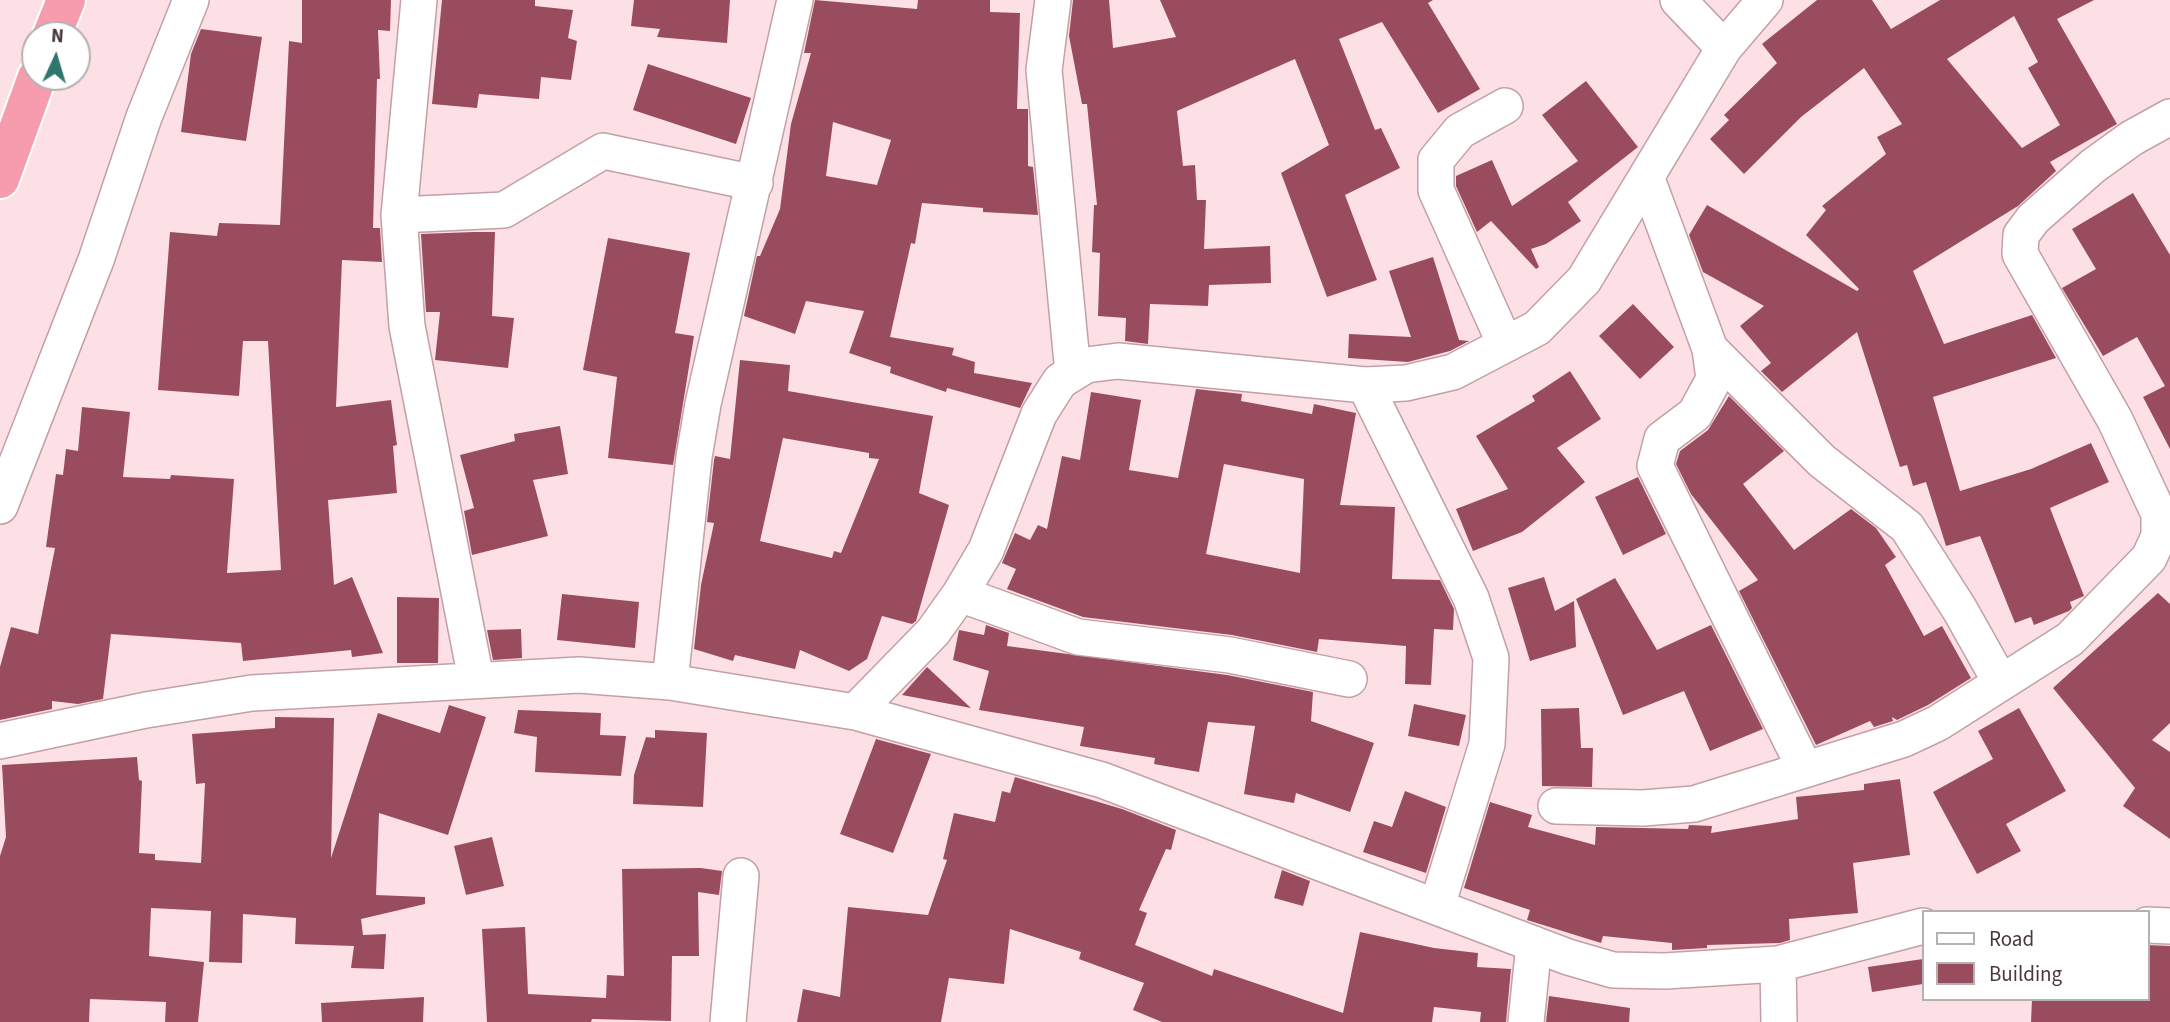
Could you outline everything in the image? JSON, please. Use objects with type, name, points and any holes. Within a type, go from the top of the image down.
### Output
[{"type":"highway","points":[[58,21],[66,0]]},
{"type":"highway","points":[[0,180],[32,91]]},
{"type":"street","points":[[0,506],[96,260],[144,117],[191,0]]},
{"type":"street","points":[[419,0],[400,215],[407,326],[476,679]]},
{"type":"street","points":[[670,682],[694,457],[703,404],[795,0]]},
{"type":"street","points":[[1053,0],[1044,70],[1073,373]]},
{"type":"street","points":[[1678,0],[1724,48]]},
{"type":"street","points":[[855,712],[933,632],[960,594],[986,550],[1039,414],[1060,381],[1086,365],[1118,361],[1365,385],[1406,383],[1453,372],[1537,328],[1584,280],[1724,48],[1765,0]]},
{"type":"street","points":[[1505,106],[1460,131],[1436,160],[1436,190],[1505,344]]},
{"type":"street","points":[[1556,806],[1643,808],[1693,804],[1904,739],[1938,723],[2070,639],[2148,558],[2159,536],[2159,514],[2115,420],[2020,254],[2021,234],[2033,219],[2093,166],[2132,138],[2170,117]]},
{"type":"street","points":[[400,215],[504,210],[603,151],[755,183]]},
{"type":"street","points":[[1647,179],[1710,349],[1714,379],[1695,414],[1662,439],[1655,466],[1805,769]]},
{"type":"street","points":[[1710,349],[1822,461],[1907,527],[1960,610],[2001,683]]},
{"type":"street","points":[[1365,385],[1471,598],[1491,659],[1487,744],[1437,906]]},
{"type":"street","points":[[960,594],[1078,637],[1230,655],[1349,678]]},
{"type":"street","points":[[0,741],[146,710],[253,693],[579,675],[670,682],[855,712],[1102,780],[1534,944],[1613,970],[1665,971],[1778,964],[1922,926]]},
{"type":"street","points":[[728,1022],[741,876]]},
{"type":"street","points":[[2149,925],[2170,926]]},
{"type":"street","points":[[1526,1022],[1534,944]]},
{"type":"street","points":[[1778,964],[1779,1022]]},
{"type":"building","points":[[302,0],[391,0],[390,31],[378,30],[380,79],[377,79],[373,228],[380,228],[382,262],[342,260],[336,407],[391,400],[397,445],[393,446],[397,493],[328,500],[334,585],[352,577],[383,653],[352,657],[351,650],[243,661],[241,643],[111,634],[103,699],[78,704],[52,701],[52,709],[0,720],[0,667],[11,627],[38,634],[55,548],[46,547],[56,474],[63,475],[66,449],[78,451],[82,407],[130,412],[123,477],[170,479],[171,475],[234,479],[227,573],[281,570],[268,341],[243,341],[239,396],[158,390],[170,232],[217,236],[219,223],[280,225],[289,41],[302,43]]},
{"type":"building","points":[[442,0],[535,0],[535,6],[573,10],[568,38],[577,41],[571,80],[541,77],[539,99],[479,94],[477,108],[432,104]]},
{"type":"building","points":[[634,0],[730,0],[727,43],[657,37],[660,29],[631,26]]},
{"type":"building","points":[[815,0],[917,9],[918,0],[990,0],[990,12],[1020,13],[1017,109],[1028,109],[1028,166],[1033,167],[1038,215],[983,212],[983,208],[922,203],[915,244],[911,243],[890,337],[954,348],[952,355],[975,362],[974,373],[1032,383],[1020,408],[947,388],[946,392],[890,373],[891,367],[849,353],[864,311],[806,301],[795,334],[744,316],[757,256],[760,256],[780,209],[791,124],[811,53],[804,53]],"holes":[[[833,122],[891,140],[877,185],[826,176]]]},
{"type":"building","points":[[1073,0],[1109,0],[1113,48],[1176,37],[1160,0],[1433,0],[1428,3],[1480,89],[1438,113],[1382,22],[1339,39],[1375,130],[1381,128],[1400,168],[1345,195],[1377,280],[1327,297],[1281,173],[1329,145],[1295,59],[1177,111],[1183,166],[1195,165],[1197,200],[1206,200],[1204,249],[1270,246],[1271,283],[1209,285],[1208,306],[1150,304],[1148,344],[1125,341],[1126,318],[1098,316],[1100,253],[1092,252],[1094,205],[1097,205],[1087,104],[1082,104],[1069,36]]},
{"type":"building","points":[[1817,0],[1872,0],[1891,29],[1940,0],[2094,0],[2057,19],[2117,124],[2050,162],[2056,171],[2018,206],[1913,271],[1944,344],[2032,315],[2056,358],[1933,397],[1960,491],[2031,469],[2091,443],[2109,482],[2050,508],[2084,596],[2070,602],[2072,608],[2069,611],[2034,625],[2031,617],[2015,623],[1980,536],[1946,546],[1926,482],[1913,486],[1907,465],[1900,467],[1857,332],[1782,392],[1761,371],[1771,363],[1740,326],[1764,306],[1703,272],[1689,235],[1707,205],[1857,291],[1859,289],[1806,235],[1826,210],[1822,206],[1886,154],[1877,137],[1902,124],[1864,68],[1801,117],[1744,174],[1710,139],[1729,120],[1724,115],[1777,63],[1762,44]],"holes":[[[2014,16],[2038,62],[2028,68],[2060,125],[2022,148],[1947,59]]]},
{"type":"building","points":[[201,29],[262,37],[246,141],[181,132],[191,54]]},
{"type":"building","points":[[648,64],[751,98],[736,144],[633,110]]},
{"type":"building","points":[[1586,81],[1638,147],[1568,202],[1581,221],[1546,244],[1531,249],[1539,267],[1536,269],[1491,221],[1477,232],[1456,186],[1456,176],[1492,160],[1512,206],[1578,161],[1542,115]]},
{"type":"building","points":[[2133,193],[2170,255],[2170,449],[2143,397],[2165,386],[2137,337],[2103,356],[2062,288],[2096,269],[2072,229]]},
{"type":"building","points":[[495,232],[492,316],[514,318],[508,368],[435,360],[440,312],[426,312],[421,234]]},
{"type":"building","points":[[608,238],[690,253],[675,333],[694,336],[673,465],[608,458],[617,377],[583,370]]},
{"type":"building","points":[[1433,257],[1459,340],[1469,341],[1450,351],[1408,362],[1348,358],[1349,334],[1411,337],[1389,271]]},
{"type":"building","points":[[1633,304],[1674,347],[1640,379],[1599,336]]},
{"type":"building","points":[[740,360],[790,365],[788,391],[933,416],[919,493],[949,505],[916,621],[912,624],[882,616],[867,659],[849,671],[800,650],[795,669],[735,655],[733,661],[694,649],[701,585],[714,523],[707,522],[714,460],[715,456],[730,459]],"holes":[[[783,438],[869,453],[869,458],[879,459],[841,553],[834,551],[832,558],[760,541]]]},
{"type":"building","points":[[1570,371],[1601,419],[1557,448],[1585,482],[1522,532],[1473,551],[1456,509],[1508,489],[1476,436],[1535,401],[1532,396]]},
{"type":"building","points":[[1196,389],[1242,394],[1241,401],[1312,414],[1314,404],[1356,413],[1340,505],[1395,507],[1392,579],[1440,580],[1454,609],[1453,630],[1434,629],[1431,685],[1405,684],[1406,646],[1319,639],[1317,652],[1232,635],[1083,617],[1007,589],[1016,569],[1002,563],[1015,533],[1030,540],[1038,525],[1047,529],[1062,456],[1080,460],[1091,392],[1141,400],[1129,470],[1178,478]],"holes":[[[1224,464],[1304,479],[1300,573],[1206,554]]]},
{"type":"building","points":[[1729,396],[1784,451],[1743,484],[1794,550],[1851,509],[1876,528],[1896,557],[1885,565],[1924,636],[1942,626],[1971,678],[1928,705],[1897,720],[1892,717],[1893,721],[1874,727],[1870,721],[1816,745],[1739,591],[1758,580],[1691,494],[1676,464],[1680,451],[1708,430]]},
{"type":"building","points":[[560,426],[568,474],[533,480],[548,536],[472,555],[464,511],[474,508],[460,455],[515,441],[514,434]]},
{"type":"building","points":[[1638,477],[1666,534],[1623,555],[1595,497]]},
{"type":"building","points":[[1544,577],[1555,611],[1574,601],[1576,647],[1530,661],[1508,588]]},
{"type":"building","points":[[1615,578],[1657,650],[1711,625],[1763,729],[1710,751],[1684,691],[1623,715],[1576,599]]},
{"type":"building","points":[[2158,593],[2170,604],[2170,723],[2152,740],[2170,752],[2170,839],[2123,806],[2135,788],[2053,688]]},
{"type":"building","points":[[562,594],[639,602],[635,648],[557,640]]},
{"type":"building","points":[[397,597],[439,598],[438,663],[397,663]]},
{"type":"building","points":[[986,625],[1009,633],[1007,646],[1227,675],[1313,692],[1311,721],[1374,743],[1350,812],[1296,793],[1294,803],[1244,794],[1255,726],[1208,722],[1199,772],[1154,764],[1155,758],[1080,746],[1084,727],[979,710],[989,671],[953,660],[959,630],[984,635]]},
{"type":"building","points":[[521,629],[522,658],[493,660],[487,630]]},
{"type":"building","points":[[927,667],[971,708],[902,695]]},
{"type":"building","points":[[1414,704],[1466,715],[1459,746],[1408,736]]},
{"type":"building","points":[[449,705],[486,717],[448,835],[379,813],[376,895],[425,897],[425,904],[361,919],[363,935],[386,934],[384,969],[351,968],[354,946],[295,944],[296,918],[243,914],[242,963],[209,962],[211,911],[151,908],[149,956],[204,962],[198,1022],[165,1022],[166,1002],[90,999],[89,1022],[0,1022],[0,856],[6,837],[2,765],[137,757],[139,780],[142,781],[139,853],[155,854],[155,860],[201,863],[205,783],[196,784],[192,734],[275,728],[275,717],[334,718],[331,858],[378,713],[440,733]]},
{"type":"building","points":[[1579,708],[1581,748],[1593,748],[1592,787],[1542,786],[1541,709]]},
{"type":"building","points":[[2019,708],[2066,791],[2006,824],[2021,851],[1977,874],[1933,792],[1993,759],[1978,731]]},
{"type":"building","points":[[518,710],[601,713],[600,735],[626,736],[621,776],[535,772],[537,737],[514,733]]},
{"type":"building","points":[[655,730],[707,733],[703,807],[633,804],[634,775],[646,737],[655,738]]},
{"type":"building","points":[[876,739],[931,754],[893,853],[840,834]]},
{"type":"building","points":[[1015,777],[1122,809],[1176,830],[1171,850],[1166,849],[1139,910],[1147,913],[1135,945],[1212,976],[1214,969],[1343,1013],[1360,932],[1434,948],[1478,953],[1477,967],[1511,969],[1506,1022],[1480,1022],[1481,1012],[1434,1007],[1432,1022],[1162,1022],[1133,1010],[1144,983],[1079,959],[1081,952],[1010,929],[1004,984],[949,978],[941,1022],[797,1022],[803,989],[840,997],[848,907],[928,915],[947,860],[943,859],[954,813],[995,822],[1002,791],[1010,793]]},
{"type":"building","points":[[1900,779],[1910,855],[1853,863],[1858,913],[1789,919],[1790,940],[1780,943],[1707,945],[1707,948],[1672,950],[1672,943],[1603,936],[1601,943],[1527,920],[1530,910],[1464,888],[1490,802],[1532,815],[1528,827],[1595,845],[1596,827],[1688,829],[1689,825],[1712,826],[1711,833],[1798,819],[1796,797],[1864,790],[1864,784]]},
{"type":"building","points":[[1405,791],[1446,807],[1426,873],[1363,852],[1374,821],[1392,827]]},
{"type":"building","points":[[492,837],[504,886],[466,895],[454,846]]},
{"type":"building","points":[[701,868],[722,871],[719,895],[698,892],[699,956],[672,956],[671,1021],[592,1019],[591,1022],[487,1022],[482,929],[525,927],[528,994],[606,998],[607,975],[624,976],[622,869]]},
{"type":"building","points":[[1282,870],[1310,881],[1303,906],[1274,898]]},
{"type":"building","points":[[2149,945],[2170,946],[2170,1022],[2031,1022],[2032,1001],[2149,1001]]},
{"type":"building","points":[[1922,959],[1922,984],[1872,992],[1868,967]]},
{"type":"building","points":[[1549,996],[1630,1008],[1629,1022],[1546,1022]]},
{"type":"building","points":[[424,997],[423,1022],[322,1022],[321,1003]]}]
